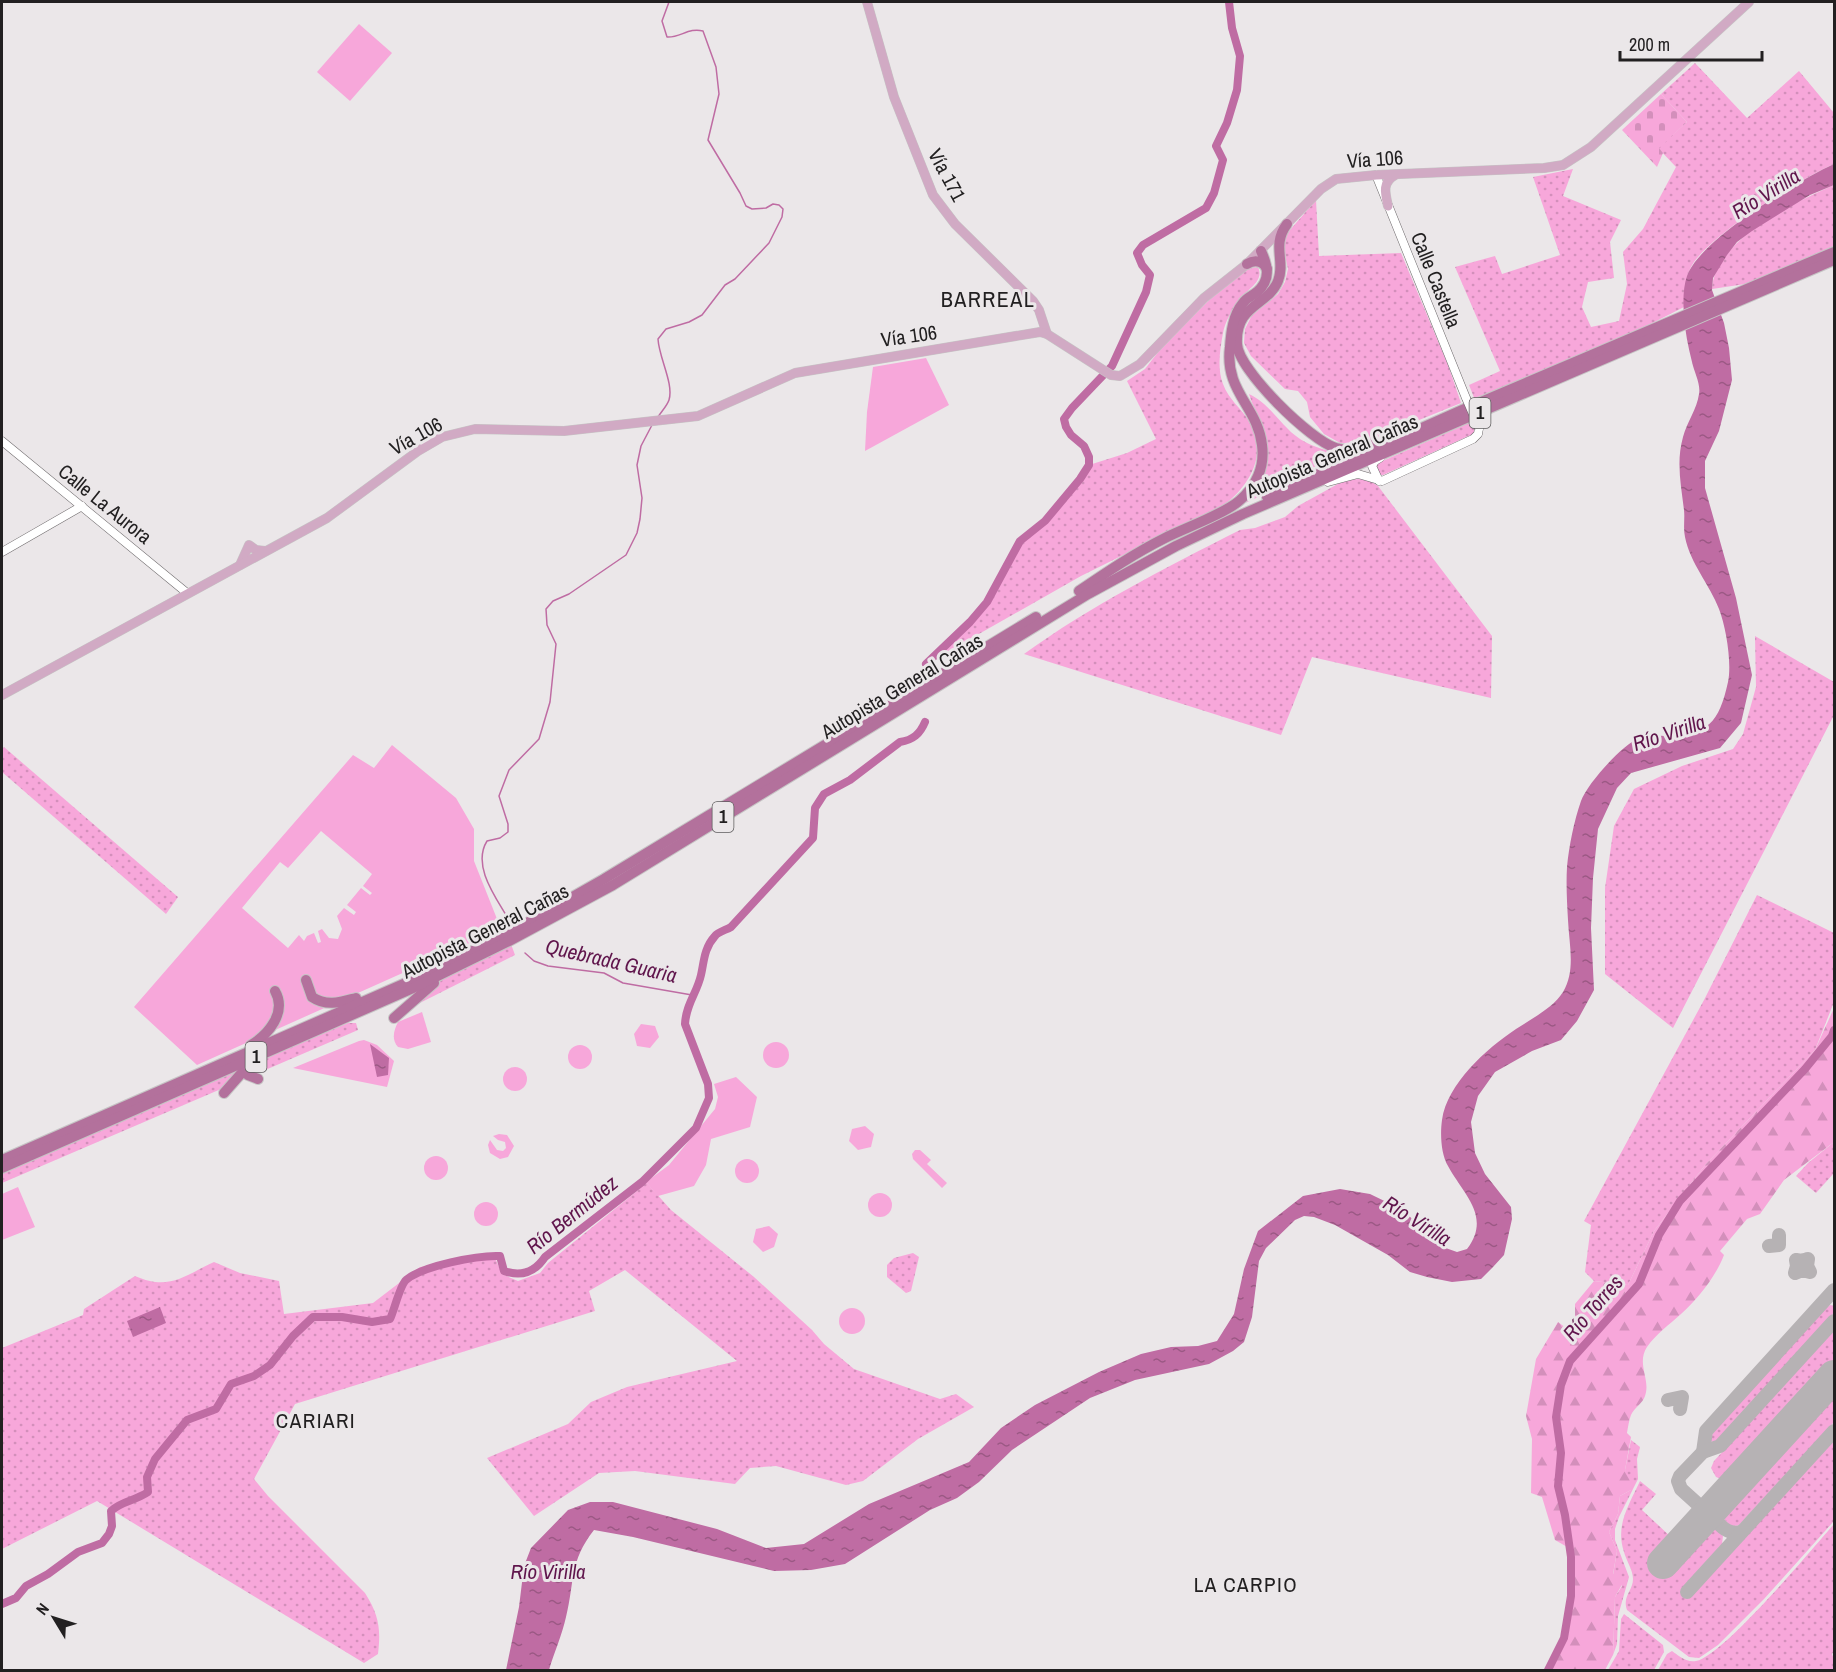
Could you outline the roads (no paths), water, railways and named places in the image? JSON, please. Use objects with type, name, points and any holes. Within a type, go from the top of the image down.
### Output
[{"type":"highway","points":[[1287,224],[1279,240],[1278,282],[1271,292],[1253,306],[1239,327],[1237,346],[1241,359],[1251,373],[1309,433],[1330,446],[1352,449],[1462,410]]},
{"type":"highway","points":[[1262,250],[1270,252],[1278,260]]},
{"type":"highway","points":[[1079,591],[1144,549],[1235,504],[1255,482],[1261,465],[1262,443],[1256,423],[1233,382],[1229,367],[1229,350],[1238,311],[1244,302],[1265,283],[1268,270],[1262,250]]},
{"type":"highway","name":"Autopista General Cañas","points":[[2,1168],[444,974],[509,941],[613,885],[1088,594],[1176,546],[1763,286],[1834,252]]},
{"type":"highway","name":"Autopista General Cañas","points":[[1763,286],[1834,260]]},
{"type":"highway","points":[[1247,264],[1257,261],[1268,270]]},
{"type":"highway","name":"Autopista General Cañas","points":[[2,1160],[408,982],[506,935],[604,879],[1079,591],[1152,550],[1462,410],[1658,331]]},
{"type":"highway","points":[[306,980],[309,992],[316,999],[328,1004],[345,1001],[377,992],[506,935]]},
{"type":"highway","points":[[394,1018],[444,974]]},
{"type":"highway","points":[[82,1124],[259,1040],[273,1026],[277,1016],[279,1002],[275,991]]},
{"type":"highway","points":[[224,1093],[258,1056]]},
{"type":"highway","points":[[248,1066],[248,1075],[258,1079]]},
{"type":"main road","name":"Vía 171","points":[[867,2],[894,97],[933,195],[955,224],[1033,301],[1039,310],[1047,333]]},
{"type":"main road","name":"Vía 106","points":[[2,695],[327,518],[418,451],[442,437],[475,429],[564,431],[698,416],[795,373],[1040,332],[1047,333],[1117,377],[1140,364],[1204,298],[1247,264],[1321,189],[1336,179],[1563,165],[1591,147],[1749,2]]},
{"type":"main road","points":[[1388,206],[1385,186],[1395,175]]},
{"type":"street","name":"Calle Castella","points":[[1376,175],[1479,428],[1478,434],[1473,439],[1379,481]]},
{"type":"street","name":"Calle La Aurora","points":[[2,441],[188,593]]},
{"type":"street","points":[[1379,481],[1372,465],[1393,451]]},
{"type":"street","points":[[1301,491],[1352,474],[1379,481]]},
{"type":"street","points":[[2,552],[82,506]]},
{"type":"water","name":"Río Virilla","points":[[1834,164],[1834,185],[1810,195],[1737,242],[1713,278],[1712,290],[1724,323],[1732,380],[1719,431],[1705,461],[1705,488],[1736,598],[1752,675],[1741,723],[1720,748],[1631,773],[1617,788],[1598,829],[1591,928],[1594,990],[1577,1021],[1561,1040],[1532,1051],[1495,1072],[1478,1096],[1471,1122],[1475,1153],[1485,1174],[1511,1207],[1512,1219],[1504,1255],[1481,1279],[1452,1282],[1410,1272],[1388,1255],[1335,1225],[1314,1217],[1304,1216],[1295,1220],[1266,1248],[1259,1261],[1252,1317],[1244,1342],[1233,1351],[1209,1364],[1135,1380],[1090,1398],[1012,1450],[979,1482],[957,1498],[930,1510],[845,1564],[811,1570],[774,1571],[633,1537],[594,1530],[580,1552],[564,1624],[549,1670],[506,1670],[519,1607],[524,1566],[531,1548],[568,1510],[590,1502],[613,1502],[717,1529],[766,1548],[804,1544],[869,1504],[969,1462],[1001,1428],[1035,1405],[1099,1372],[1141,1354],[1171,1347],[1198,1346],[1217,1341],[1234,1314],[1244,1269],[1258,1231],[1303,1196],[1340,1189],[1370,1194],[1403,1210],[1440,1246],[1457,1252],[1467,1249],[1477,1226],[1476,1216],[1444,1156],[1441,1131],[1445,1107],[1451,1093],[1470,1068],[1504,1037],[1548,1008],[1559,998],[1567,984],[1571,957],[1567,867],[1572,834],[1581,801],[1598,775],[1632,742],[1645,736],[1692,733],[1709,724],[1716,717],[1728,682],[1729,655],[1722,617],[1691,556],[1684,534],[1680,455],[1683,437],[1698,400],[1699,390],[1684,322],[1683,306],[1687,276],[1696,261],[1711,245],[1752,212]]},
{"type":"water","points":[[370,1044],[389,1058],[388,1075],[377,1077]]},
{"type":"water","points":[[160,1307],[166,1323],[133,1337],[127,1321]]},
{"type":"waterway","name":"Quebrada Guaria","points":[[658,417],[668,402],[670,394],[658,339],[666,329],[689,322],[702,315],[725,285],[735,279],[769,243],[782,217],[783,209],[773,204],[766,208],[752,209],[746,206],[708,140],[719,94],[716,67],[703,31],[693,30],[667,37],[662,21],[669,2]]},
{"type":"waterway","name":"Río Bermúdez","points":[[926,664],[970,622],[987,602],[1020,541],[1045,521],[1089,465],[1089,457],[1084,446],[1071,435],[1064,419],[1112,366],[1146,292],[1150,275],[1142,265],[1137,253],[1143,245],[1206,208],[1214,193],[1223,160],[1216,146],[1227,123],[1237,90],[1240,56],[1232,28],[1229,2]]},
{"type":"waterway","name":"Quebrada Guaria","points":[[510,922],[488,883],[482,862],[483,851],[487,841],[500,838],[508,832],[508,824],[499,796],[509,770],[539,739],[550,702],[556,644],[547,625],[546,609],[553,601],[569,594],[626,555],[637,533],[640,519],[642,498],[637,465],[641,446],[652,425]]},
{"type":"waterway","name":"Río Bermúdez","points":[[2,1604],[16,1598],[26,1586],[48,1574],[78,1552],[102,1543],[112,1526],[111,1511],[148,1492],[147,1477],[155,1459],[187,1420],[216,1409],[231,1384],[254,1376],[270,1365],[293,1336],[313,1317],[342,1317],[372,1322],[390,1319],[406,1280],[424,1270],[451,1262],[500,1256],[504,1271],[522,1273],[532,1270],[545,1257],[642,1182],[696,1128],[709,1098],[708,1084],[685,1024],[687,1010],[699,981],[711,941],[718,933],[731,927],[813,838],[815,808],[824,794],[850,780],[900,742],[916,736],[925,722]]},
{"type":"waterway","name":"Quebrada Guaria","points":[[525,953],[534,961],[548,966],[604,973],[623,983],[692,995]]},
{"type":"waterway","name":"Río Torres","points":[[1548,1670],[1564,1638],[1571,1596],[1571,1557],[1558,1486],[1561,1453],[1556,1417],[1561,1385],[1570,1361],[1639,1284],[1659,1235],[1680,1201],[1805,1069],[1832,1036],[1834,1030]]},
{"type":"district","name":"BARREAL","points":[[988,299]]},
{"type":"district","name":"CARIARI","points":[[316,1421]]},
{"type":"district","name":"LA CARPIO","points":[[1246,1585]]}]
